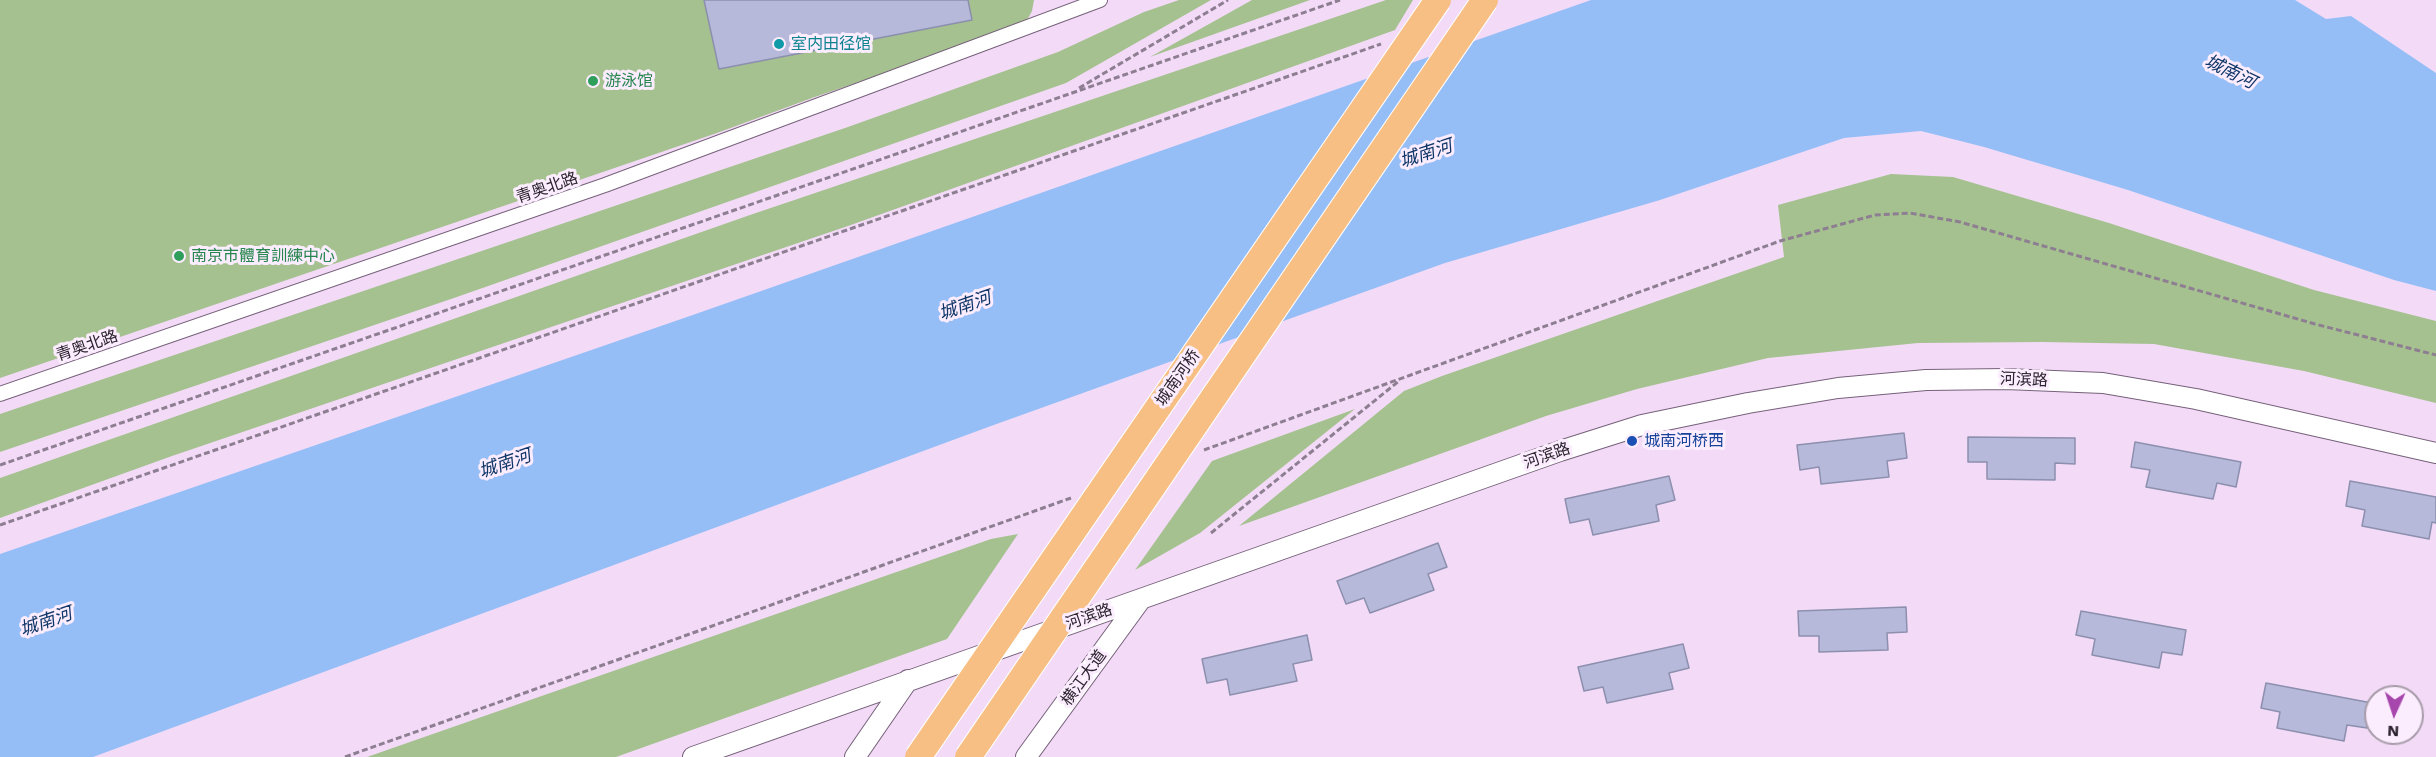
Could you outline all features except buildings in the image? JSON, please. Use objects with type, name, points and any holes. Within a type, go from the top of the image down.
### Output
[{"type":"highway","name":"城南河桥","points":[[918,757],[1438,0]]},
{"type":"highway","points":[[968,757],[1485,0]]},
{"type":"street","name":"青奥北路","points":[[0,394],[593,189],[1071,5],[1100,0]]},
{"type":"street","name":"河滨路","points":[[693,757],[1560,451],[1642,425],[1748,403],[1838,388],[1926,380],[2006,379],[2103,383],[2196,399],[2436,453]]},
{"type":"street","name":"横江大道","points":[[1026,757],[1141,599]]},
{"type":"street","points":[[855,757],[908,680]]},
{"type":"path","points":[[1072,92],[1228,0]]},
{"type":"path","points":[[0,465],[1340,0]]},
{"type":"path","points":[[0,525],[1381,44]]},
{"type":"path","points":[[1196,453],[1780,241],[1875,215],[1910,213],[1960,222],[2315,324],[2436,356]]},
{"type":"path","points":[[1211,533],[1403,378]]},
{"type":"path","points":[[345,757],[1073,497]]},
{"type":"green space","name":"南京市體育訓練中心","points":[[0,0],[1034,0],[1032,11],[1026,22],[1017,28],[0,378]]},
{"type":"green space","points":[[1179,0],[1211,0],[1066,83],[454,298],[0,452],[0,414],[845,128],[1058,52],[1144,12]]},
{"type":"green space","points":[[1252,0],[1310,0],[1150,57]]},
{"type":"green space","points":[[1386,0],[1413,0],[1395,30],[848,226],[172,456],[0,518],[0,478],[750,215]]},
{"type":"green space","points":[[1891,174],[1953,177],[2109,223],[2314,290],[2436,321],[2436,403],[2304,371],[2154,344],[1918,343],[1768,358],[1637,389],[1546,416],[1239,526],[1404,391],[1784,257],[1778,205]]},
{"type":"green space","points":[[1355,409],[1200,533],[1135,570],[1212,461]]},
{"type":"green space","points":[[1018,534],[947,639],[616,757],[367,757],[991,539]]},
{"type":"water","name":"城南河","points":[[1591,0],[2295,0],[2326,19],[2351,16],[2436,73],[2436,291],[2394,280],[2128,190],[1984,147],[1921,131],[1844,138],[1660,200],[1445,263],[991,426],[93,757],[0,757],[0,554],[687,317]]},
{"type":"place","name":"室内田径馆","points":[[779,44]]},
{"type":"place","name":"游泳馆","points":[[593,81]]},
{"type":"place","name":"南京市體育訓練中心","points":[[179,256]]},
{"type":"place","name":"城南河桥西","points":[[1632,441]]}]
